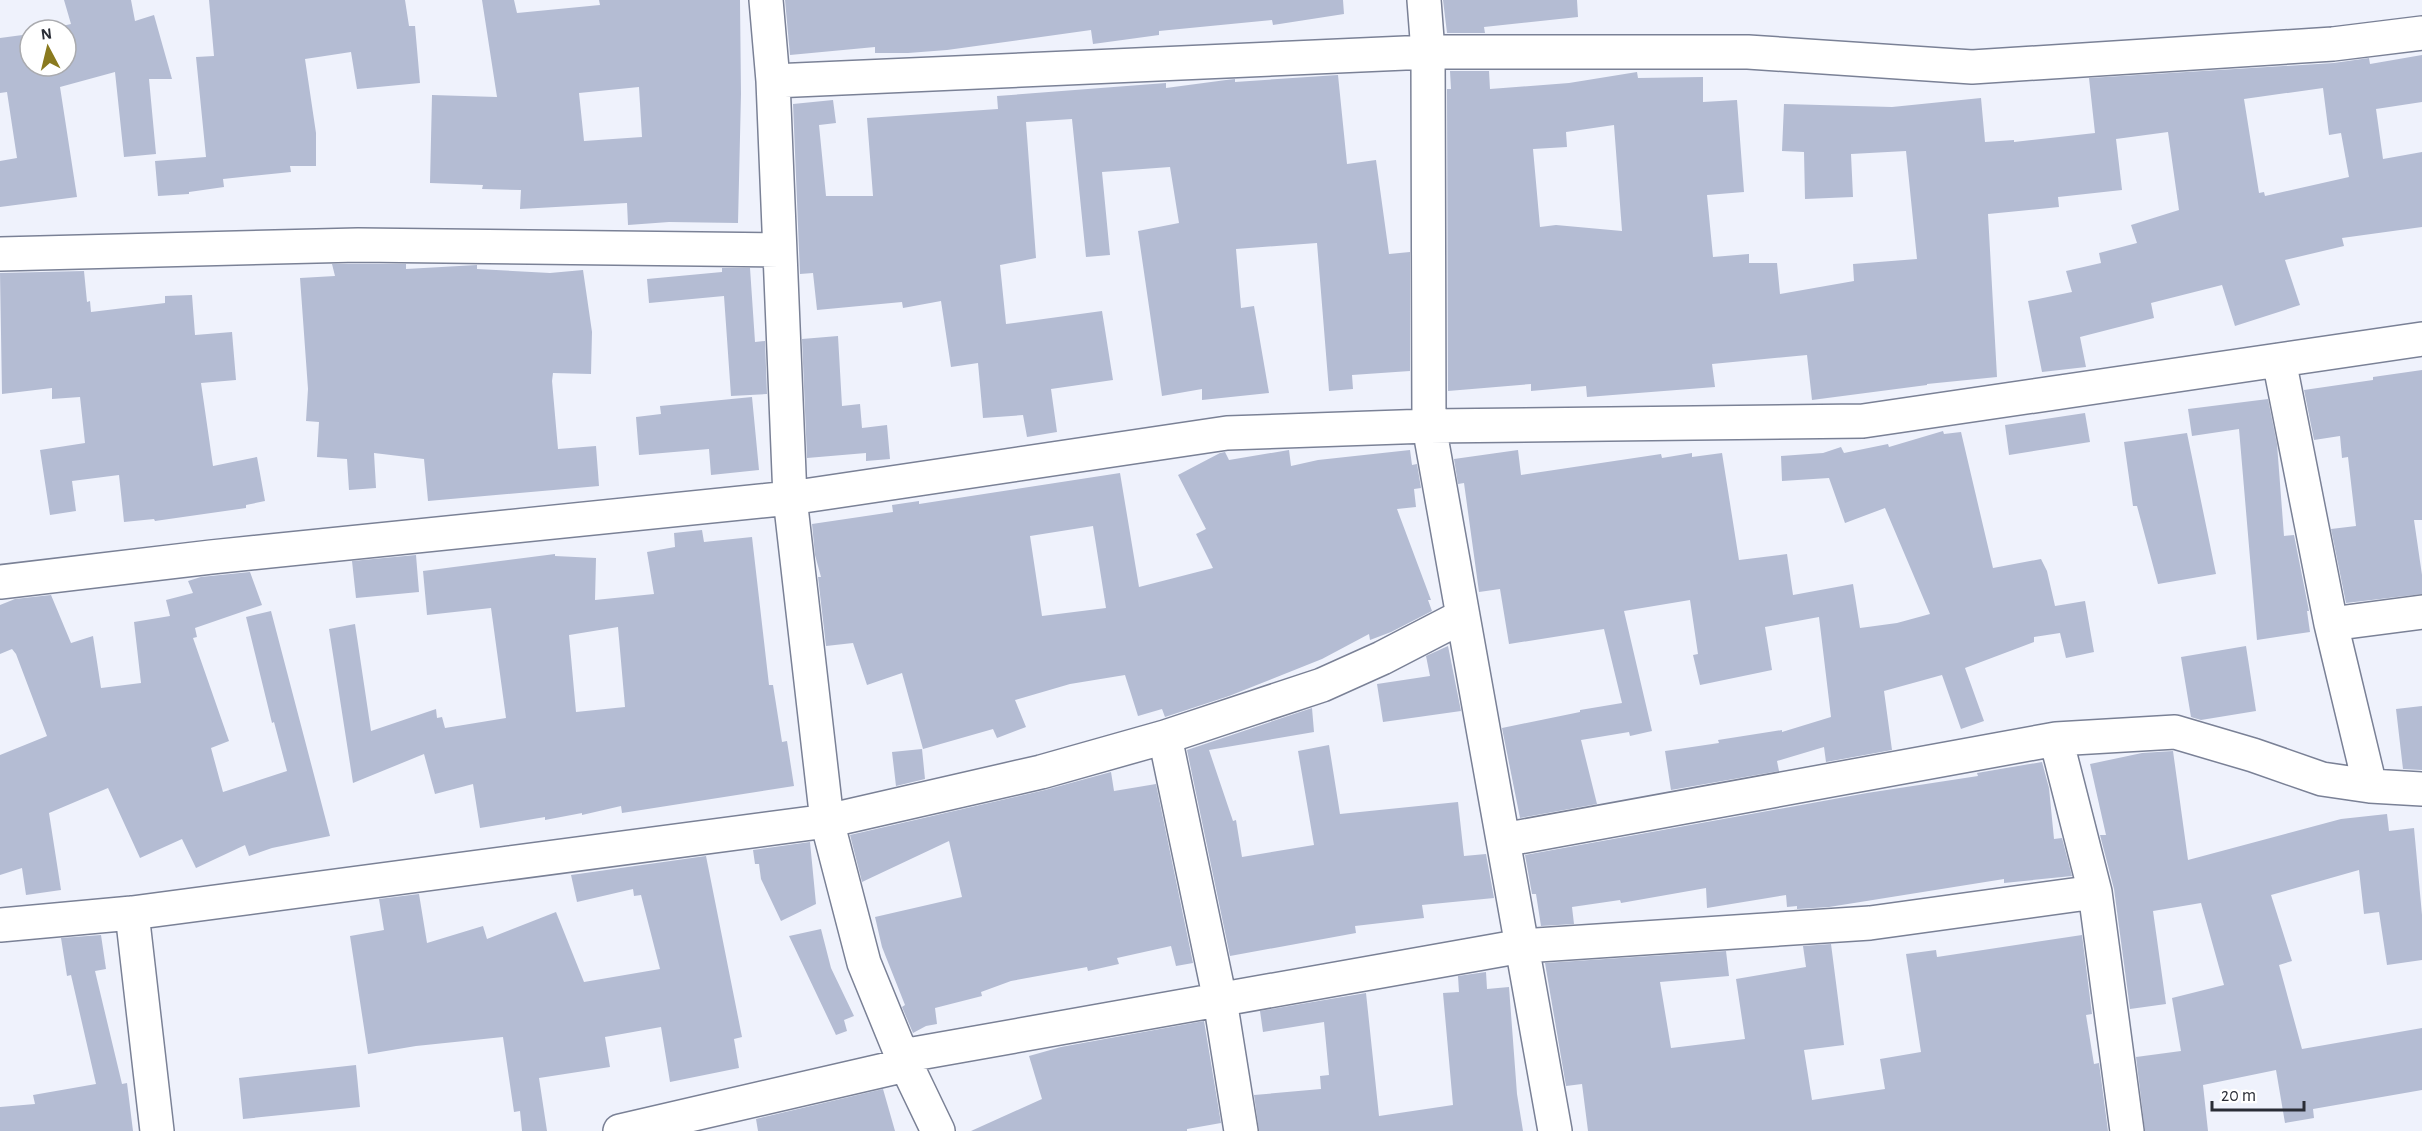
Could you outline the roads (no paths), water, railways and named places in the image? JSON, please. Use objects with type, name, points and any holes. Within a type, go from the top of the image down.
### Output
[{"type":"street","points":[[766,0],[773,81],[790,498],[827,821],[864,963],[904,1060],[938,1131]]},
{"type":"street","points":[[1424,0],[1428,52],[1429,426],[1555,1131]]},
{"type":"street","points":[[773,81],[1428,52],[1748,52],[1972,67],[2334,44],[2422,33]]},
{"type":"street","points":[[0,254],[358,244],[779,250]]},
{"type":"street","points":[[0,582],[211,557],[790,498],[1227,434],[1429,426],[1863,421],[2422,339]]},
{"type":"street","points":[[2279,360],[2331,624],[2370,786]]},
{"type":"street","points":[[2331,624],[2422,612]]},
{"type":"street","points":[[0,925],[132,913],[827,821],[1041,772],[1165,737],[1322,685],[1382,658],[1463,616]]},
{"type":"street","points":[[1503,840],[2056,739],[2175,732],[2253,755],[2322,779],[2370,786],[2422,789]]},
{"type":"street","points":[[1165,737],[1220,1000],[1241,1131]]},
{"type":"street","points":[[2056,739],[2095,892],[2127,1131]]},
{"type":"street","points":[[620,1131],[904,1060],[1522,946],[1870,923],[2095,892]]},
{"type":"street","points":[[132,913],[157,1131]]}]
